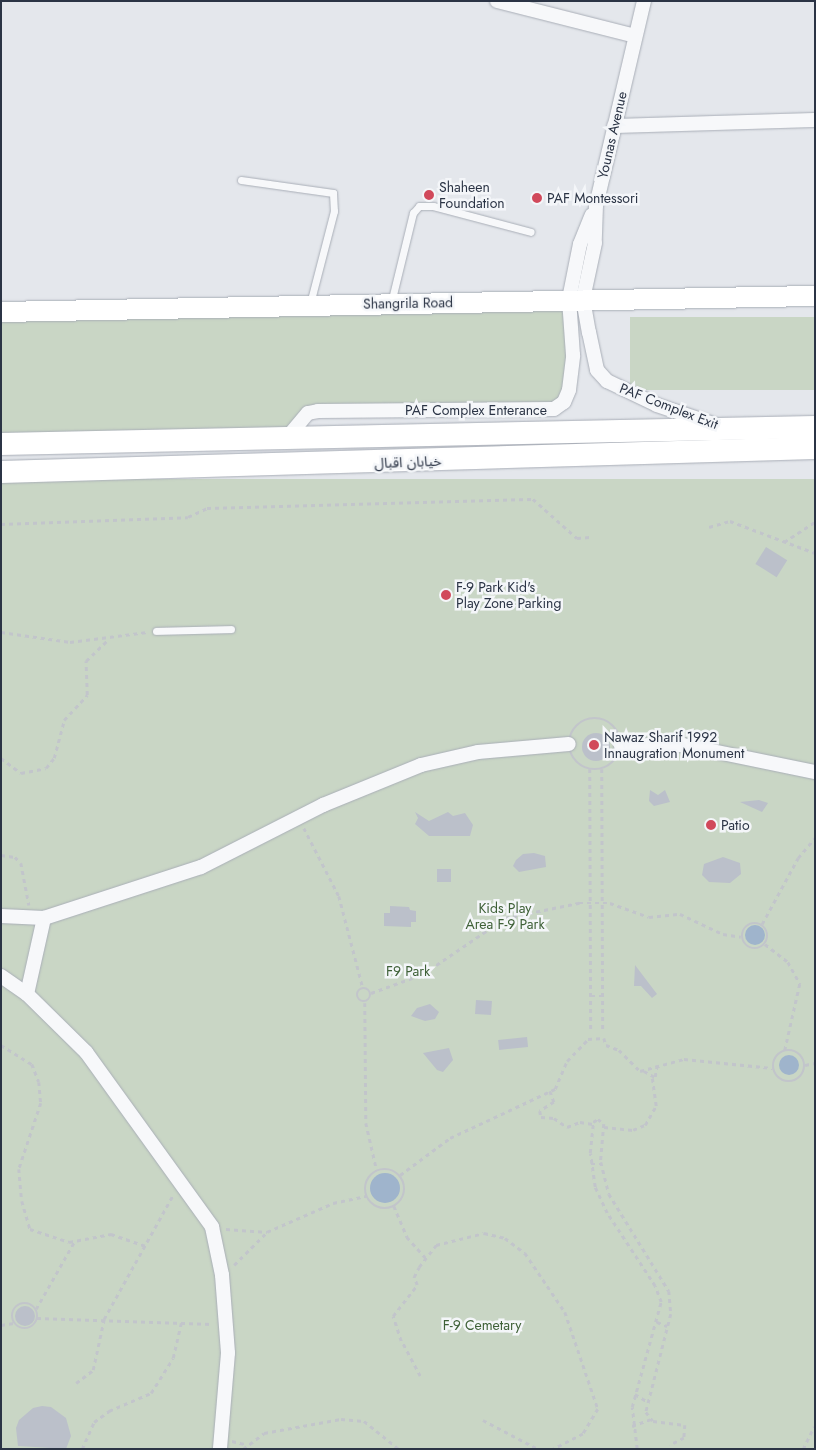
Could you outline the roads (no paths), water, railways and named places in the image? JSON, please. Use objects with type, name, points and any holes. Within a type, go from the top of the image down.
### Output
[{"type":"main road","name":"خیابان اقبال","points":[[1,444],[815,426]]},
{"type":"main road","name":"خیابان اقبال","points":[[1,472],[815,448]]},
{"type":"street","points":[[497,1],[635,36]]},
{"type":"street","name":"Younas Avenue","points":[[596,205],[644,1]]},
{"type":"street","points":[[614,126],[815,120]]},
{"type":"street","name":"PAF Complex Enterance","points":[[286,438],[308,413],[318,411],[554,409],[564,402],[569,390],[573,355],[580,244],[596,205]]},
{"type":"street","name":"Shangrila Road","points":[[1,312],[576,299],[815,296]]},
{"type":"street","name":"PAF Complex Exit","points":[[576,299],[597,370],[607,381],[657,405],[729,429]]},
{"type":"street","points":[[1,916],[39,918],[201,867],[300,817],[421,765],[478,752],[569,744]]},
{"type":"street","points":[[621,746],[683,745],[815,772]]},
{"type":"street","points":[[27,994],[39,918]]},
{"type":"street","points":[[1,976],[27,994],[86,1052],[212,1227],[222,1275],[229,1381],[220,1449]]},
{"type":"lane","points":[[241,180],[333,194],[334,211],[310,305]]},
{"type":"lane","points":[[390,303],[413,213],[419,206],[433,206],[531,232]]},
{"type":"lane","points":[[156,631],[231,629]]},
{"type":"water","points":[[755,925],[762,928],[765,935],[762,942],[755,945],[748,942],[745,935],[748,928]]},
{"type":"water","points":[[789,1055],[796,1058],[799,1065],[796,1072],[789,1075],[782,1072],[779,1065],[782,1058]]},
{"type":"water","points":[[385,1173],[395,1178],[400,1188],[395,1198],[385,1203],[375,1198],[370,1188],[375,1178]]},
{"type":"place","name":"Shaheen Foundation","points":[[429,195]]},
{"type":"place","name":"PAF Montessori","points":[[537,198]]},
{"type":"place","name":"F-9 Park Kid's Play Zone Parking","points":[[446,595]]},
{"type":"place","name":"Nawaz Sharif 1992 Innaugration Monument","points":[[594,745]]},
{"type":"place","name":"Patio","points":[[711,825]]},
{"type":"park label","name":"Kids Play Area F-9 Park","points":[[505,916]]},
{"type":"park label","name":"F9 Park","points":[[408,971]]},
{"type":"park label","name":"F-9 Cemetary","points":[[482,1325]]}]
